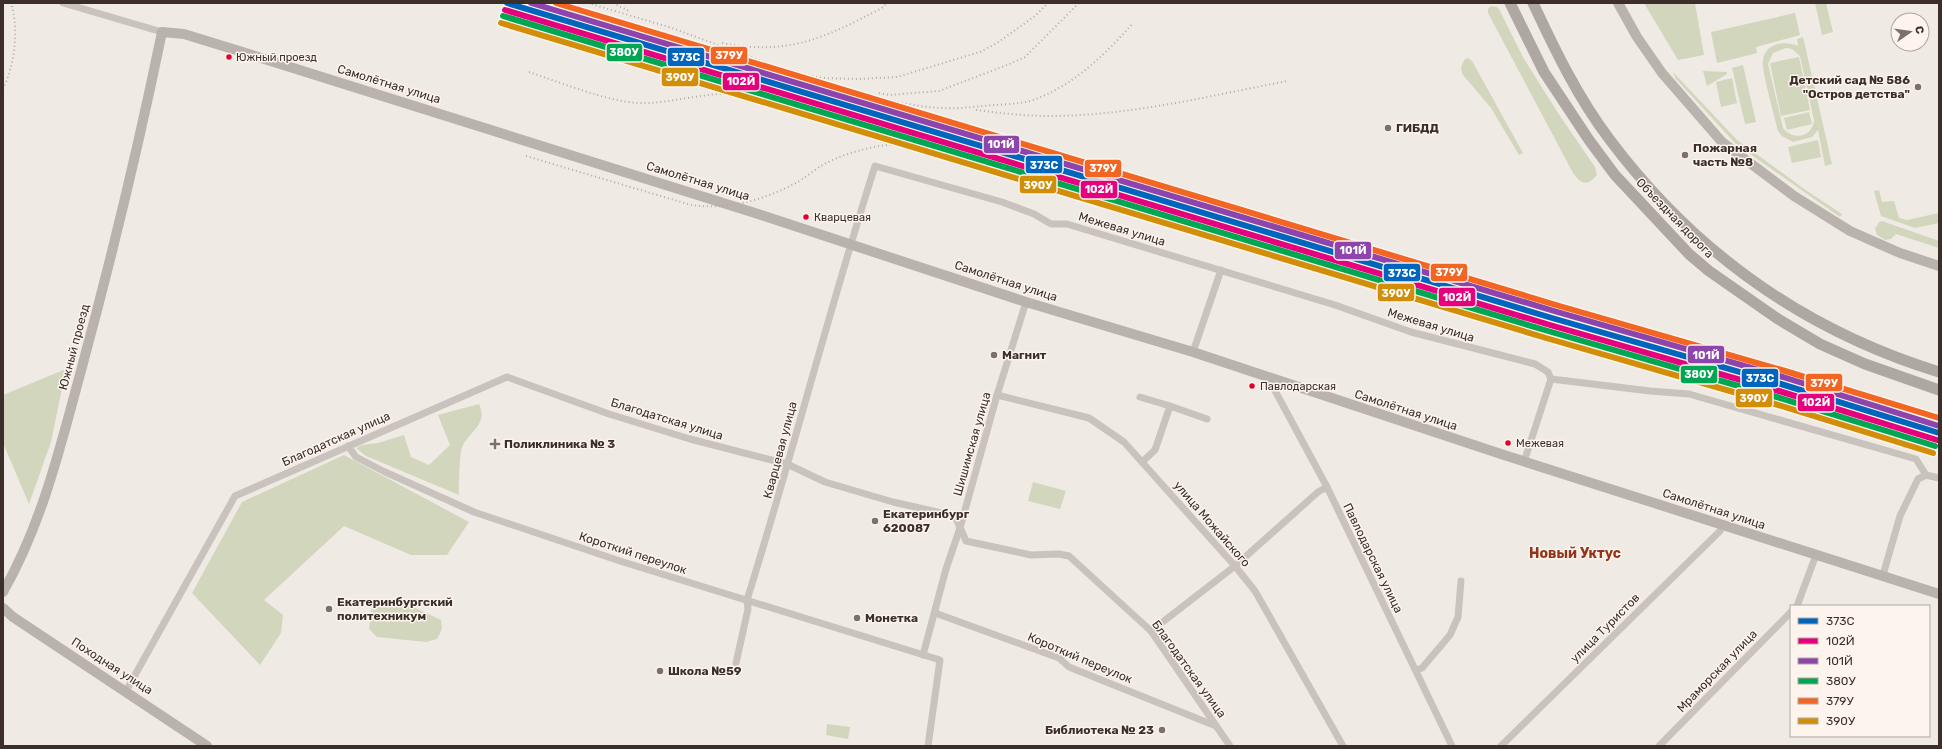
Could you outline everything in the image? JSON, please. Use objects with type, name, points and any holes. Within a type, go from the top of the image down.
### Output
[{"type":"main road","name":"Объездная дорога","points":[[1510,3],[1544,72],[1589,140],[1615,174],[1689,254],[1710,272],[1778,319],[1820,344],[1865,364],[1939,390]]},
{"type":"main road","name":"Объездная дорога","points":[[1533,3],[1568,74],[1609,139],[1665,204],[1700,240],[1728,264],[1784,303],[1867,346],[1939,372]]},
{"type":"main road","points":[[1618,3],[1637,37],[1659,70],[1722,142],[1794,196],[1850,231],[1900,253],[1939,266]]},
{"type":"main road","name":"Самолётная улица","points":[[162,32],[184,34],[264,58],[850,244],[1026,302],[1193,352],[1276,381],[1524,462],[1939,594]]},
{"type":"main road","name":"Южный проезд","points":[[3,592],[23,551],[52,479],[114,247],[162,32]]},
{"type":"main road","name":"Походная улица","points":[[3,608],[13,617],[207,746]]},
{"type":"street","name":"Самолётная улица","points":[[63,3],[162,32]]},
{"type":"street","name":"Межевая улица","points":[[850,244],[875,166],[1002,202],[1034,214],[1051,224],[1067,224],[1335,305],[1411,332],[1535,364],[1548,372],[1551,379]]},
{"type":"street","name":"Кварцевая улица","points":[[736,663],[748,609],[747,600],[779,498],[787,464],[850,244]]},
{"type":"street","points":[[1193,352],[1221,270]]},
{"type":"street","name":"Шишимская улица","points":[[923,655],[946,569],[960,528],[997,395],[1026,302]]},
{"type":"street","name":"Благодатская улица","points":[[126,691],[234,496],[507,377],[609,414],[676,435],[787,464],[825,482],[893,502],[955,516],[966,541],[1031,555],[1058,554],[1069,556],[1151,631],[1230,746]]},
{"type":"street","points":[[1524,462],[1551,379],[1650,391],[1689,394],[1916,459],[1926,475]]},
{"type":"street","name":"Павлодарская улица","points":[[1276,381],[1273,387],[1327,488],[1452,746]]},
{"type":"street","name":"улица Можайского","points":[[997,395],[1089,418],[1124,442],[1235,566],[1254,591],[1343,746]]},
{"type":"street","points":[[1140,397],[1206,419]]},
{"type":"street","points":[[1142,462],[1155,450],[1170,406]]},
{"type":"street","name":"Короткий переулок","points":[[348,446],[356,457],[474,512],[620,561],[923,655]]},
{"type":"street","points":[[1883,576],[1900,516],[1918,479],[1926,475],[1939,478]]},
{"type":"street","points":[[1151,631],[1235,566],[1318,492],[1327,488]]},
{"type":"street","name":"улица Туристов","points":[[1501,746],[1720,531],[1722,525]]},
{"type":"street","points":[[1797,605],[1816,555]]},
{"type":"street","points":[[1416,670],[1422,668],[1450,634],[1458,617],[1461,581]]},
{"type":"street","name":"Короткий переулок","points":[[935,613],[1059,658],[1068,666],[1216,726]]},
{"type":"street","name":"Мраморская улица","points":[[1659,746],[1790,613]]},
{"type":"street","points":[[923,655],[940,660],[928,746]]},
{"type":"green space","points":[[1644,3],[1695,3],[1704,55],[1678,60]]},
{"type":"green space","points":[[1815,3],[1826,3],[1833,32],[1822,35]]},
{"type":"green space","points":[[1491,6],[1497,7],[1500,11],[1524,59],[1560,116],[1595,167],[1597,175],[1587,183],[1581,182],[1573,173],[1488,13],[1488,9]]},
{"type":"green space","points":[[1795,13],[1800,35],[1756,47],[1757,53],[1717,63],[1711,32]]},
{"type":"green space","points":[[1803,37],[1832,164],[1825,166],[1818,130],[1812,137],[1793,142],[1782,136],[1778,131],[1766,83],[1763,60],[1767,50],[1776,44],[1782,43],[1798,46],[1797,39]],"holes":[[[1786,48],[1792,49],[1800,56],[1814,120],[1813,126],[1810,130],[1797,136],[1792,135],[1783,128],[1768,64],[1773,53]]]},
{"type":"green space","points":[[1799,57],[1810,110],[1781,116],[1770,63]]},
{"type":"green space","points":[[1468,58],[1472,61],[1523,153],[1519,155],[1491,108],[1463,75],[1461,71],[1462,65],[1465,59]]},
{"type":"green space","points":[[1743,65],[1756,122],[1745,124],[1732,68]]},
{"type":"green space","points":[[1703,71],[1727,72],[1727,74],[1707,86]]},
{"type":"green space","points":[[1673,72],[1737,140],[1807,191],[1842,214],[1840,217],[1736,144],[1676,79]]},
{"type":"green space","points":[[1732,78],[1737,103],[1721,107],[1716,82]]},
{"type":"green space","points":[[1809,112],[1812,124],[1787,130],[1784,118]]},
{"type":"green space","points":[[1818,140],[1821,157],[1792,163],[1788,147]]},
{"type":"green space","points":[[1879,190],[1882,202],[1894,201],[1899,218],[1907,220],[1939,213],[1939,223],[1915,228],[1881,216],[1874,191]]},
{"type":"green space","points":[[1882,221],[1939,241],[1939,248],[1896,234],[1891,239],[1885,240],[1877,235],[1875,229],[1879,222]]},
{"type":"green space","points":[[66,369],[51,442],[29,504],[3,443],[3,395]]},
{"type":"green space","points":[[479,404],[482,417],[478,426],[467,439],[462,449],[459,495],[366,456],[356,448],[362,445],[378,443],[404,435],[411,457],[429,465],[450,445],[438,415]]},
{"type":"green space","points":[[344,455],[469,522],[447,555],[411,555],[344,526],[264,600],[283,615],[281,633],[260,665],[192,593],[242,502]]},
{"type":"green space","points":[[1033,482],[1066,491],[1060,509],[1028,501]]},
{"type":"green space","points":[[386,601],[409,605],[441,620],[442,629],[437,639],[426,642],[377,637],[369,629],[372,605]]},
{"type":"green space","points":[[827,724],[850,727],[848,739],[826,735]]},
{"type":"railway","points":[[3,89],[13,58],[15,24],[11,3]]},
{"type":"railway","points":[[588,3],[672,28],[791,72],[822,78],[858,79],[897,77],[980,52],[997,43],[1035,16],[1048,3]]},
{"type":"railway","points":[[613,3],[629,11]]},
{"type":"railway","points":[[722,43],[767,47],[787,46],[805,42],[842,28],[882,8],[887,3]]},
{"type":"railway","points":[[879,93],[889,95],[939,91],[1025,57],[1079,3]]},
{"type":"railway","points":[[832,85],[896,102],[928,107],[961,108],[1026,102],[1060,88],[1087,69],[1133,23]]},
{"type":"railway","points":[[655,31],[689,40]]},
{"type":"railway","points":[[529,72],[568,86],[625,102],[647,103],[718,94],[740,94],[803,104]]},
{"type":"railway","points":[[976,110],[1040,116],[1109,113],[1199,99],[1287,81]]},
{"type":"railway","points":[[748,82],[1251,236]]},
{"type":"railway","points":[[526,156],[691,205],[718,206],[744,203],[782,190],[798,182],[824,164],[853,152],[868,148],[897,144],[928,144],[943,146]]},
{"type":"transit line","name":"373C","points":[[507,3],[1552,318],[1781,384],[1939,433]]},
{"type":"transit line","name":"101Й","points":[[531,3],[1554,311],[1783,377],[1939,426]]},
{"type":"transit line","name":"379У","points":[[556,3],[1556,305],[1785,371],[1939,418]]},
{"type":"transit line","name":"102Й","points":[[505,10],[1550,325],[1779,391],[1937,440]]},
{"type":"transit line","name":"380У","points":[[503,16],[1548,331],[1777,397],[1935,446]]},
{"type":"transit line","name":"390У","points":[[501,23],[1546,338],[1775,404],[1933,453]]},
{"type":"place","name":"Южный проезд","points":[[229,57]]},
{"type":"place","name":"Детский сад № 586 \"Остров детства\"","points":[[1918,87]]},
{"type":"place","name":"ГИБДД","points":[[1388,128]]},
{"type":"place","name":"Пожарная часть №8","points":[[1685,155]]},
{"type":"place","name":"Кварцевая","points":[[806,217]]},
{"type":"place","name":"Магнит","points":[[994,355]]},
{"type":"place","name":"Павлодарская","points":[[1252,386]]},
{"type":"place","name":"Межевая","points":[[1508,443]]},
{"type":"place","name":"Поликлиника № 3","points":[[495,444]]},
{"type":"place","name":"Екатеринбург 620087","points":[[875,521]]},
{"type":"place","name":"Екатеринбургский политехникум","points":[[329,609]]},
{"type":"place","name":"Монетка","points":[[857,618]]},
{"type":"place","name":"Школа №59","points":[[660,671]]},
{"type":"place","name":"Библиотека № 23","points":[[1162,730]]},
{"type":"district","name":"Новый Уктус","points":[[1575,553]]}]
